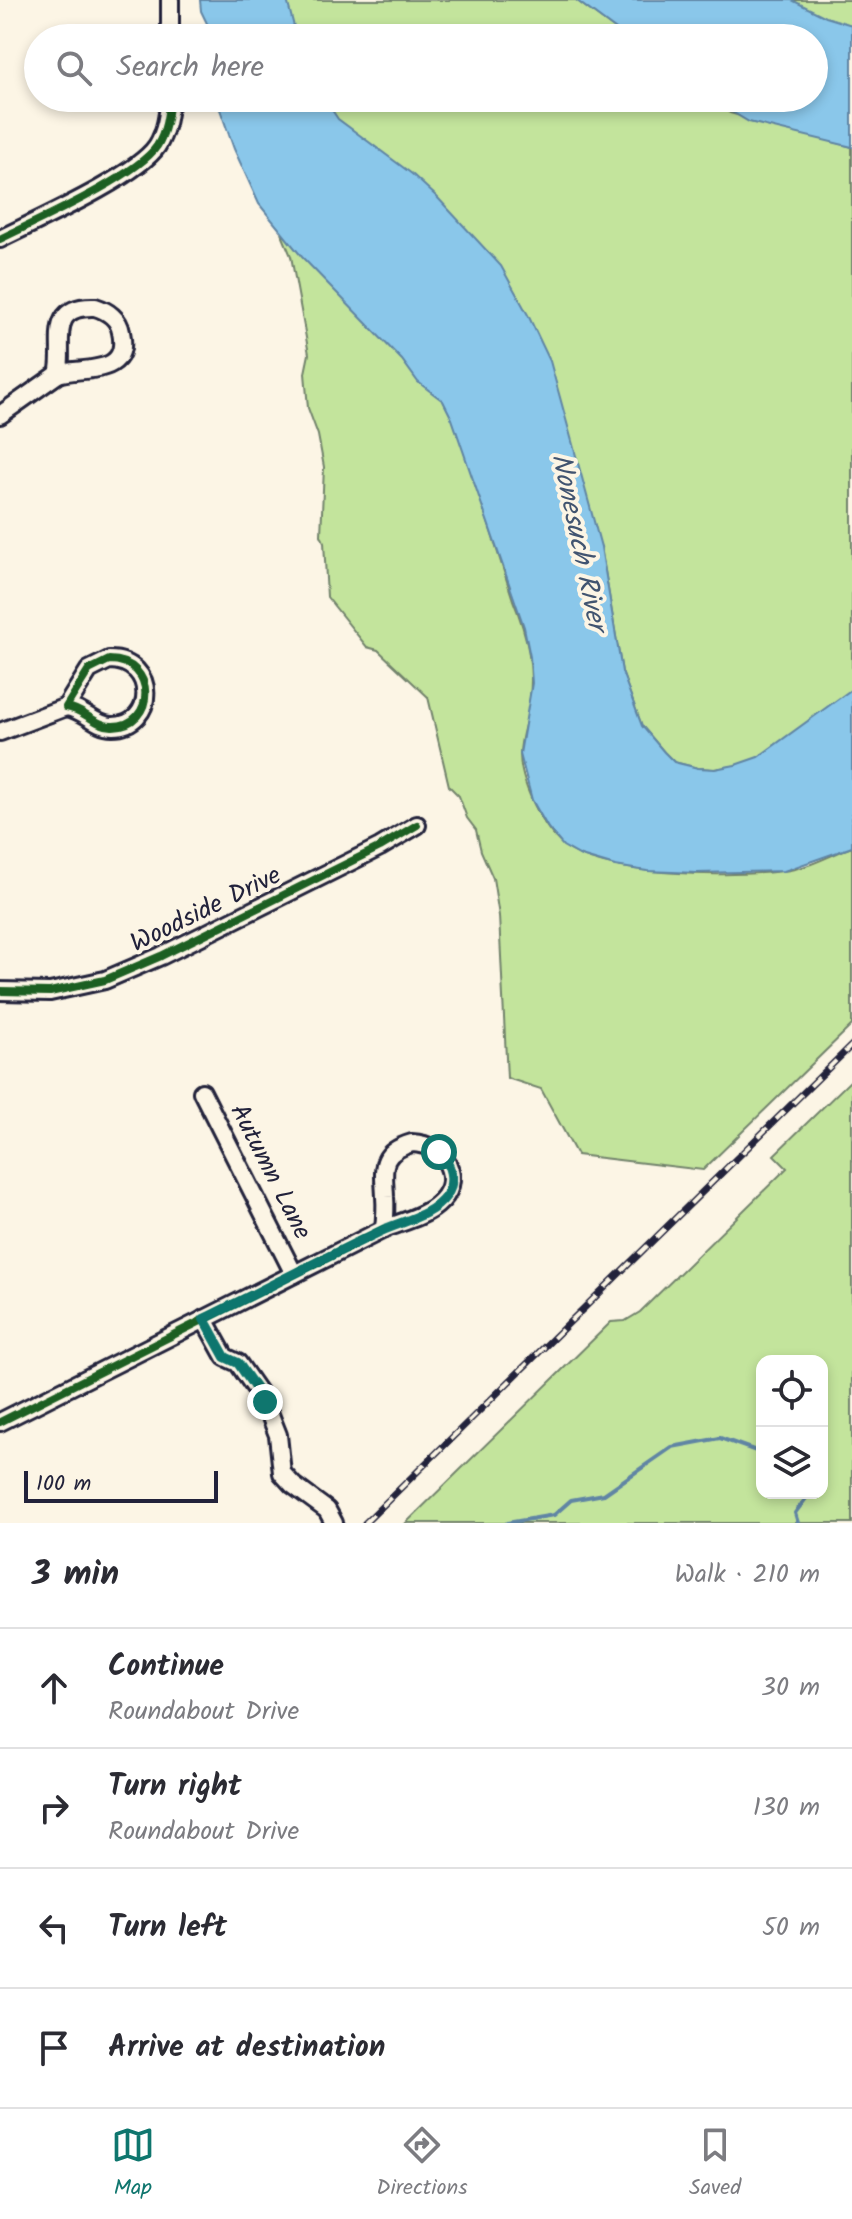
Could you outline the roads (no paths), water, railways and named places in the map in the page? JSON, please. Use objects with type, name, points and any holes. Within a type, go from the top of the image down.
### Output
[{"type":"street","points":[[170,0],[170,24]]},
{"type":"street","points":[[0,239],[109,182],[152,152],[165,127],[168,112]]},
{"type":"street","points":[[0,415],[58,374],[73,370],[98,370],[113,362],[120,351],[122,339],[119,326],[112,316],[101,309],[89,307],[76,310],[66,318],[58,335],[61,361],[58,374]]},
{"type":"street","points":[[0,732],[66,707],[106,725],[124,724],[139,714],[144,704],[144,681],[126,663],[103,662],[89,670],[66,707]]},
{"type":"street","name":"Woodside Drive","points":[[0,991],[50,992],[105,980],[161,956],[380,847],[417,825]]},
{"type":"street","name":"Autumn Lane","points":[[202,1092],[294,1274]]},
{"type":"street","points":[[0,1422],[384,1229],[427,1212],[445,1197],[451,1184],[451,1170],[439,1152],[412,1143],[395,1150],[386,1160],[383,1175],[386,1207],[384,1229]]},
{"type":"street","points":[[204,1319],[225,1357],[238,1363],[265,1402],[278,1435],[282,1473],[327,1510],[334,1523]]},
{"type":"water","points":[[200,0],[287,0],[293,24],[207,24]]},
{"type":"water","points":[[576,0],[792,0],[826,17],[852,25],[852,147],[749,122],[732,112],[828,112],[828,24],[608,24]]},
{"type":"water","name":"Nonesuch River","points":[[221,112],[333,112],[338,119],[412,174],[501,266],[550,361],[601,547],[622,672],[642,726],[674,762],[715,769],[758,757],[852,689],[852,847],[784,871],[697,873],[615,866],[581,856],[563,846],[532,800],[520,754],[532,683],[524,627],[452,419],[443,401],[418,382],[402,360],[302,257],[259,204]]},
{"type":"waterway","points":[[507,1523],[554,1515],[571,1500],[604,1494],[672,1447],[720,1438],[756,1451]]},
{"type":"waterway","points":[[798,1523],[795,1513],[806,1499]]},
{"type":"railway","points":[[365,1523],[852,1045]]}]
